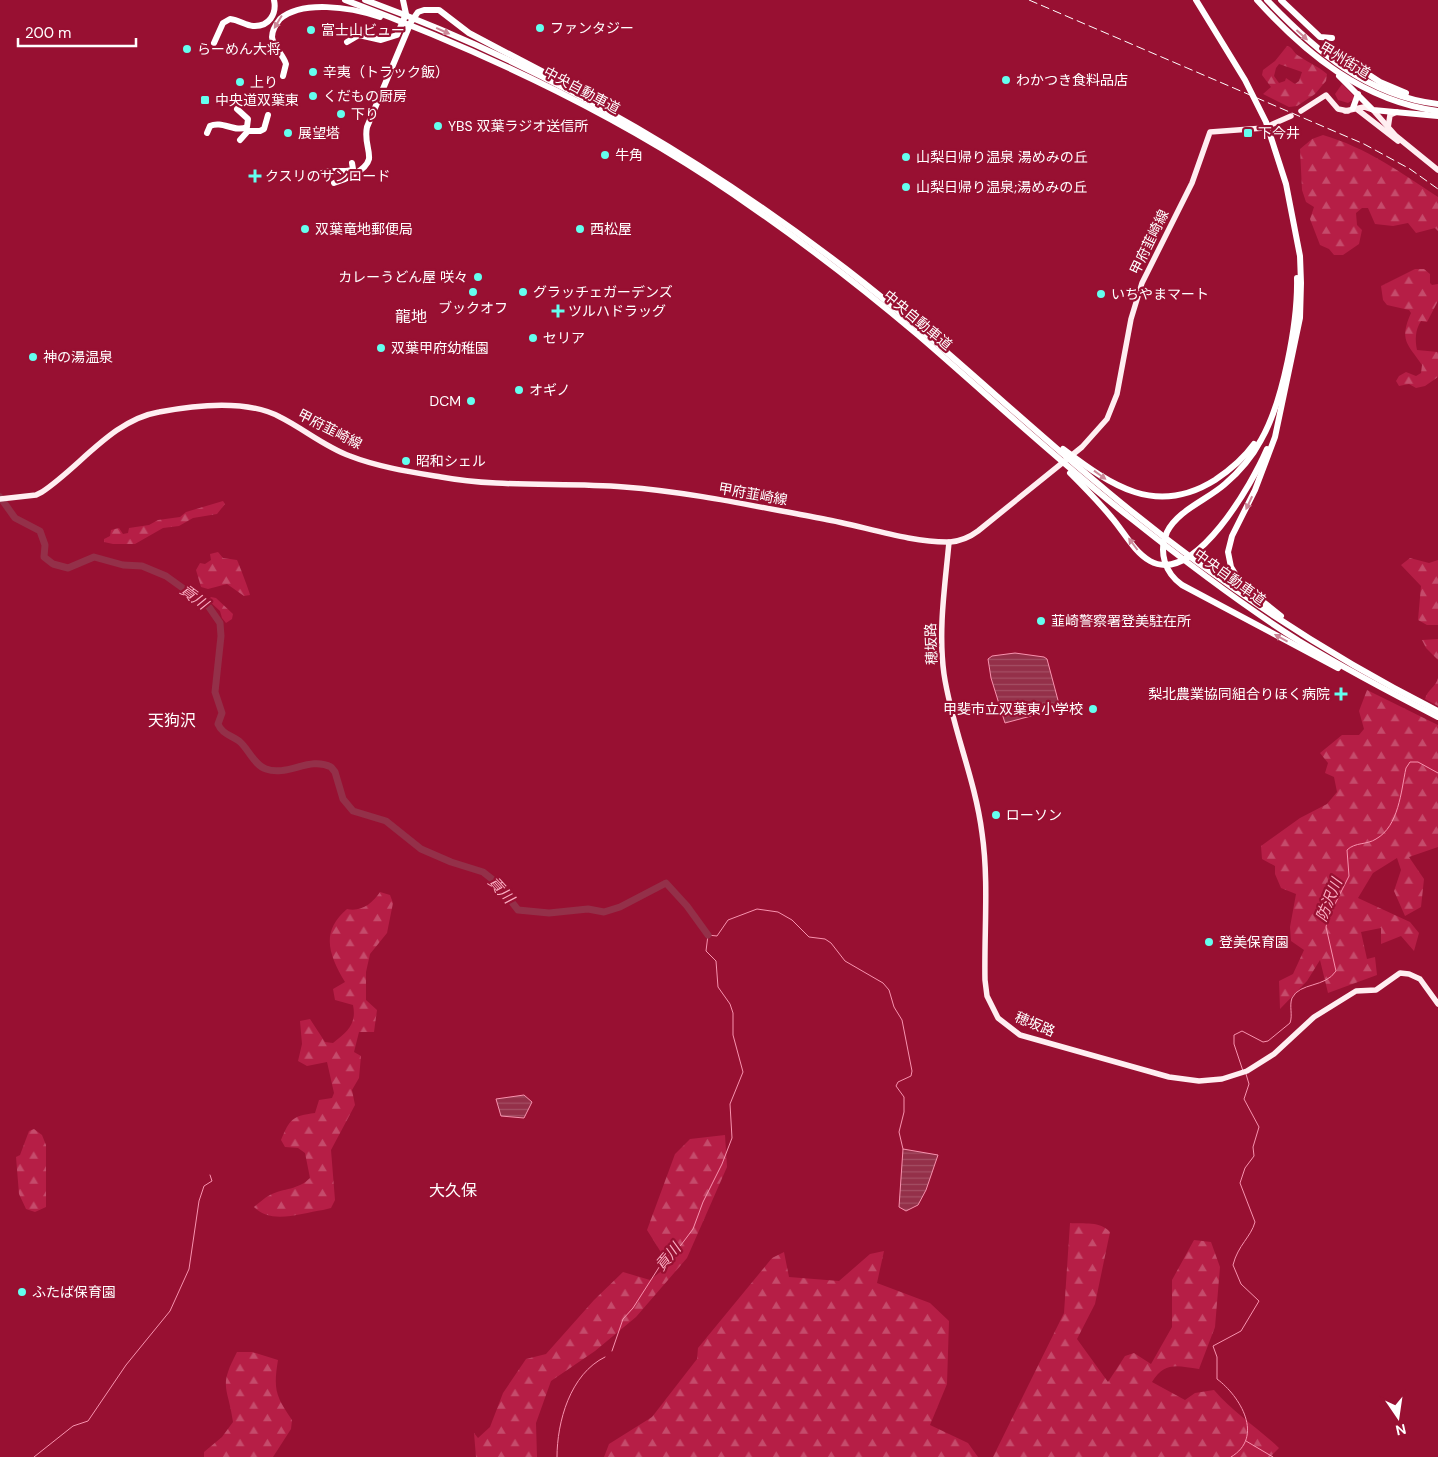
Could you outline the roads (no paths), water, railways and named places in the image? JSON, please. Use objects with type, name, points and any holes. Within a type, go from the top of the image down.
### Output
[{"type":"highway","points":[[214,43],[223,23],[230,19],[255,26],[266,23],[275,11],[274,0]]},
{"type":"highway","points":[[283,76],[286,64],[273,42],[272,34],[286,12],[304,2],[318,0],[342,6],[436,35]]},
{"type":"highway","name":"中央自動車道","points":[[345,0],[436,35],[544,84],[654,145],[754,208],[886,309],[1030,434],[1133,520],[1215,582],[1297,639],[1387,692],[1438,711]]},
{"type":"highway","name":"中央自動車道","points":[[365,0],[438,28],[530,70],[591,102],[691,160],[800,235],[890,304],[1107,492],[1225,583],[1329,652],[1438,717]]},
{"type":"highway","points":[[1196,0],[1257,103],[1276,146],[1286,184],[1300,256],[1302,302],[1297,335],[1275,437],[1264,468],[1230,543],[1228,558],[1230,567],[1242,585],[1329,652]]},
{"type":"highway","name":"甲州街道","points":[[1257,0],[1309,52],[1331,69],[1387,98],[1438,111]]},
{"type":"highway","name":"甲州街道","points":[[1267,0],[1309,42],[1349,73],[1391,92],[1438,102]]},
{"type":"highway","points":[[1281,0],[1320,37],[1332,38]]},
{"type":"highway","points":[[347,42],[359,35],[385,40],[394,37],[400,32],[406,14],[404,2]]},
{"type":"highway","points":[[334,183],[364,166],[369,159],[365,140],[368,127],[411,22],[418,12],[432,9],[438,10],[469,33],[546,74],[591,102]]},
{"type":"highway","points":[[1351,63],[1394,88],[1438,102]]},
{"type":"highway","points":[[1331,69],[1373,110],[1438,116]]},
{"type":"highway","points":[[1355,109],[1358,94]]},
{"type":"highway","points":[[207,133],[210,126],[216,124],[242,129],[247,127],[248,119],[237,109]]},
{"type":"highway","points":[[240,140],[248,131],[264,129],[268,115]]},
{"type":"highway","points":[[322,173],[333,170],[349,172],[353,169],[351,162],[362,162],[367,151]]},
{"type":"highway","points":[[1293,220],[1297,283],[1294,320],[1281,384],[1268,425],[1262,439],[1240,471],[1208,498],[1178,518],[1166,534],[1163,550],[1166,566],[1175,580],[1307,653],[1387,692]]},
{"type":"highway","points":[[1030,434],[1098,500],[1138,552],[1154,563],[1174,564],[1186,559],[1206,542],[1248,487],[1266,450],[1282,407]]},
{"type":"highway","points":[[1018,415],[1109,482],[1141,495],[1156,497],[1187,493],[1222,475],[1250,450],[1268,425]]},
{"type":"main road","points":[[1300,110],[1326,95],[1338,109],[1345,111],[1355,109],[1373,110],[1388,128],[1438,170]]},
{"type":"main road","points":[[1355,109],[1387,134],[1420,156]]},
{"type":"main road","points":[[1388,128],[1390,115],[1397,112]]},
{"type":"main road","name":"甲府韮崎線","points":[[2,498],[42,492],[122,426],[147,415],[202,407],[245,408],[263,410],[279,416],[349,456],[441,477],[488,482],[576,484],[669,491],[846,523],[913,538],[949,542],[971,536],[1075,452],[1098,431],[1115,403],[1131,319],[1142,283],[1192,183],[1210,132],[1264,128],[1291,116]]},
{"type":"main road","name":"穂坂路","points":[[949,542],[942,620],[942,655],[947,689],[975,794],[982,834],[985,980],[991,1006],[998,1018],[1009,1028],[1036,1041],[1170,1077],[1210,1080],[1244,1072],[1274,1054],[1314,1017],[1356,991],[1376,990],[1400,973],[1409,974],[1420,979],[1438,1004]]},
{"type":"waterway","name":"貢川","points":[[0,497],[15,518],[40,531],[45,545],[44,557],[53,564],[68,568],[94,557],[123,565],[142,566],[166,576],[209,607],[220,623],[221,636],[215,692],[222,713],[218,724],[224,732],[242,744],[262,767],[274,771],[315,764],[331,767],[335,772],[343,799],[353,811],[386,821],[421,849],[451,862],[483,872],[497,883],[518,910],[549,913],[588,909],[604,912],[620,907],[666,883],[687,906],[708,935]]},
{"type":"waterway","name":"防沢川","points":[[1243,1071],[1234,1044],[1234,1035],[1242,1031],[1263,1042],[1268,1041],[1290,1023],[1291,1001],[1296,993],[1301,989],[1326,980],[1336,971],[1326,927],[1328,918],[1349,876],[1347,850],[1350,847],[1376,839],[1390,826],[1398,807],[1406,768],[1410,762],[1418,762],[1438,773]]},
{"type":"waterway","name":"貢川","points":[[612,1351],[623,1319],[633,1308],[665,1258],[681,1245],[693,1229],[732,1138],[730,1104],[743,1072],[733,1035],[733,1013],[730,1004],[718,987],[716,961],[706,951],[708,935],[717,936],[728,920],[757,909],[778,912],[792,920],[809,937],[825,939],[831,943],[845,961],[883,983],[889,990],[894,1007],[902,1020],[912,1071],[911,1076],[898,1082],[896,1086],[904,1097],[904,1112],[899,1132],[903,1149]]},
{"type":"waterway","name":"防沢川","points":[[1231,1457],[1241,1449],[1246,1439],[1248,1428],[1241,1406],[1226,1386],[1217,1379],[1217,1357],[1213,1346],[1241,1331],[1259,1301],[1241,1284],[1233,1265],[1255,1222],[1240,1183],[1245,1168],[1254,1156],[1253,1147],[1259,1127],[1244,1099],[1249,1084],[1246,1074]]},
{"type":"waterway","points":[[34,1457],[73,1426],[88,1421],[126,1365],[170,1311],[189,1269],[199,1201],[204,1186],[212,1181],[210,1175]]},
{"type":"waterway","name":"貢川","points":[[557,1457],[563,1414],[574,1387],[593,1365],[605,1357]]},
{"type":"waterway","name":"防沢川","points":[[1246,1441],[1273,1457]]},
{"type":"railway","points":[[1029,0],[1364,144],[1410,169],[1438,189]]},
{"type":"place","name":"ファンタジー","points":[[540,28]]},
{"type":"place","name":"富士山ビュー","points":[[311,30]]},
{"type":"place","name":"らーめん大将","points":[[187,49]]},
{"type":"place","name":"辛夷（トラック飯）","points":[[313,72]]},
{"type":"place","name":"わかつき食料品店","points":[[1006,80]]},
{"type":"place","name":"上り","points":[[240,82]]},
{"type":"place","name":"くだもの厨房","points":[[313,96]]},
{"type":"place","name":"中央道双葉東","points":[[205,100]]},
{"type":"place","name":"下り","points":[[341,114]]},
{"type":"place","name":"YBS 双葉ラジオ送信所","points":[[438,126]]},
{"type":"place","name":"展望塔","points":[[288,133]]},
{"type":"place","name":"下今井","points":[[1248,133]]},
{"type":"place","name":"牛角","points":[[605,155]]},
{"type":"place","name":"山梨日帰り温泉 湯めみの丘","points":[[906,157]]},
{"type":"place","name":"クスリのサンロード","points":[[255,176]]},
{"type":"place","name":"山梨日帰り温泉;湯めみの丘","points":[[906,187]]},
{"type":"place","name":"双葉竜地郵便局","points":[[305,229]]},
{"type":"place","name":"西松屋","points":[[580,229]]},
{"type":"place","name":"カレーうどん屋 咲々","points":[[478,277]]},
{"type":"place","name":"ブックオフ","points":[[473,292]]},
{"type":"place","name":"グラッチェガーデンズ","points":[[523,292]]},
{"type":"place","name":"いちやまマート","points":[[1101,294]]},
{"type":"place","name":"ツルハドラッグ","points":[[558,311]]},
{"type":"place","name":"セリア","points":[[533,338]]},
{"type":"place","name":"双葉甲府幼稚園","points":[[381,348]]},
{"type":"place","name":"神の湯温泉","points":[[33,357]]},
{"type":"place","name":"オギノ","points":[[519,390]]},
{"type":"place","name":"DCM","points":[[471,401]]},
{"type":"place","name":"昭和シェル","points":[[406,461]]},
{"type":"place","name":"韮崎警察署登美駐在所","points":[[1041,621]]},
{"type":"place","name":"梨北農業協同組合りほく病院","points":[[1341,694]]},
{"type":"place","name":"甲斐市立双葉東小学校","points":[[1093,709]]},
{"type":"place","name":"ローソン","points":[[996,815]]},
{"type":"place","name":"登美保育園","points":[[1209,942]]},
{"type":"place","name":"ふたば保育園","points":[[22,1292]]},
{"type":"district","name":"龍地","points":[[411,316]]},
{"type":"district","name":"天狗沢","points":[[172,720]]},
{"type":"district","name":"大久保","points":[[453,1190]]}]
